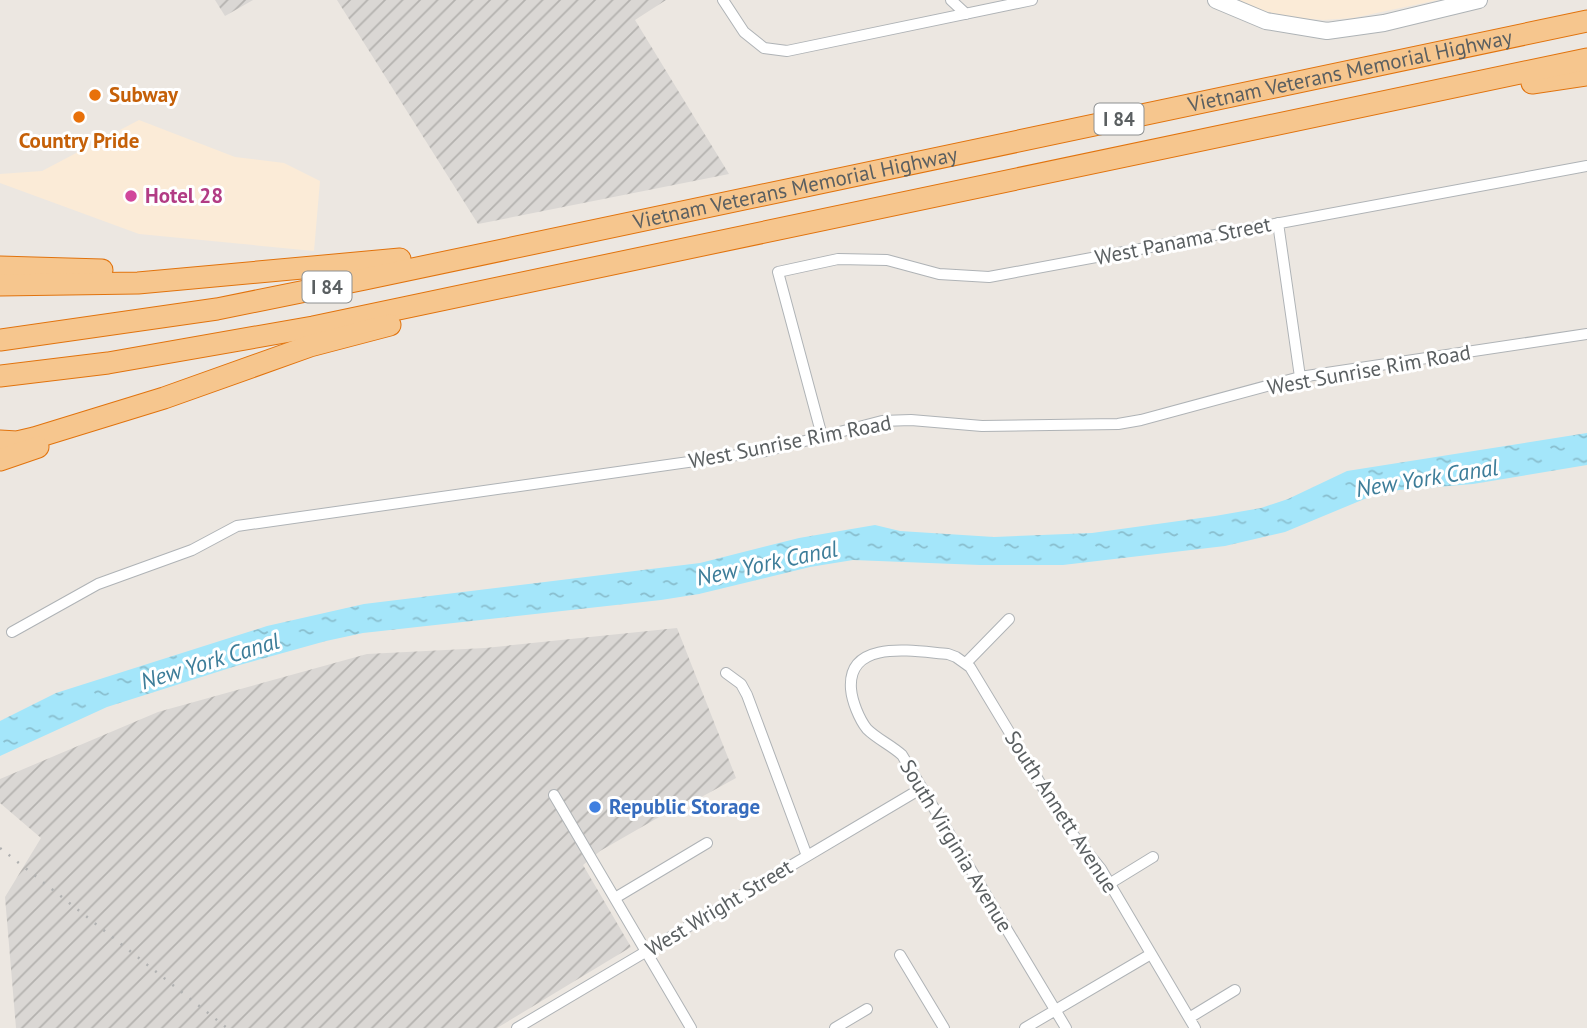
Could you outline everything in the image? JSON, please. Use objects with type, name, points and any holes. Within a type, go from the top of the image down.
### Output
[{"type":"highway","points":[[1463,47],[1587,9]]},
{"type":"highway","name":"Vietnam Veterans Memorial Highway","points":[[0,340],[217,309],[1587,21]]},
{"type":"highway","name":"Vietnam Veterans Memorial Highway","points":[[0,376],[107,363],[241,341],[773,232],[1587,59]]},
{"type":"highway","points":[[1377,104],[1587,75]]},
{"type":"highway","points":[[0,285],[138,283],[392,261],[650,219]]},
{"type":"highway","points":[[0,460],[266,361],[335,339],[773,232]]},
{"type":"highway","points":[[0,267],[25,270],[237,274]]},
{"type":"highway","points":[[0,441],[17,442],[34,438],[164,398]]},
{"type":"street","points":[[723,0],[744,33],[764,48],[787,51],[1032,0]]},
{"type":"street","points":[[951,0],[966,14]]},
{"type":"street","points":[[1216,0],[1266,21],[1327,31],[1384,23],[1479,0]]},
{"type":"street","name":"West Panama Street","points":[[822,436],[778,272],[838,259],[887,260],[939,274],[989,276],[1587,166]]},
{"type":"street","points":[[1278,223],[1300,377]]},
{"type":"street","name":"West Sunrise Rim Road","points":[[12,632],[97,584],[192,550],[237,526],[766,451],[882,421],[911,420],[982,426],[1118,424],[1141,421],[1300,377],[1587,334]]},
{"type":"street","points":[[966,663],[1009,619]]},
{"type":"street","name":"South Virginia Avenue","points":[[966,663],[948,654],[887,650],[869,655],[856,669],[851,688],[862,722],[872,733],[902,755],[1066,1028]]},
{"type":"street","name":"South Annett Avenue","points":[[966,663],[1066,827],[1101,869],[1192,1023]]},
{"type":"street","points":[[726,673],[741,684],[747,695],[807,856]]},
{"type":"street","name":"West Wright Street","points":[[517,1028],[922,788]]},
{"type":"street","points":[[554,795],[691,1028]]},
{"type":"street","points":[[615,898],[708,843]]},
{"type":"street","points":[[1110,884],[1153,857]]},
{"type":"street","points":[[1025,1028],[1151,954]]},
{"type":"street","points":[[900,955],[944,1028]]},
{"type":"street","points":[[1192,1023],[1236,990]]},
{"type":"street","points":[[835,1028],[867,1009]]},
{"type":"shaded area","points":[[215,0],[253,0],[225,16]]},
{"type":"shaded area","points":[[337,0],[666,0],[635,20],[729,174],[478,224]]},
{"type":"shaded area","points":[[1235,0],[1438,0],[1353,18],[1323,20],[1288,17]]},
{"type":"shaded area","points":[[139,120],[235,157],[284,163],[320,181],[314,251],[139,234],[0,183],[0,174],[42,171]]},
{"type":"shaded area","points":[[677,628],[736,778],[696,800],[694,797],[600,851],[583,865],[631,947],[497,1028],[16,1028],[5,897],[41,838],[0,803],[0,779],[158,712],[367,654],[485,648]]},
{"type":"water","name":"New York Canal","points":[[1587,433],[1587,465],[1473,484],[1399,490],[1374,495],[1285,532],[1225,546],[1063,565],[853,560],[661,600],[363,633],[236,666],[107,707],[0,756],[0,721],[56,693],[267,626],[364,604],[700,563],[799,538],[875,525],[900,531],[994,537],[1092,533],[1215,516],[1261,508],[1288,499],[1347,471]]},
{"type":"railway","points":[[0,848],[227,1028]]},
{"type":"place","name":"Subway","points":[[95,95]]},
{"type":"place","name":"Country Pride","points":[[79,117]]},
{"type":"place","name":"Hotel 28","points":[[131,196]]},
{"type":"place","name":"Republic Storage","points":[[595,807]]}]
